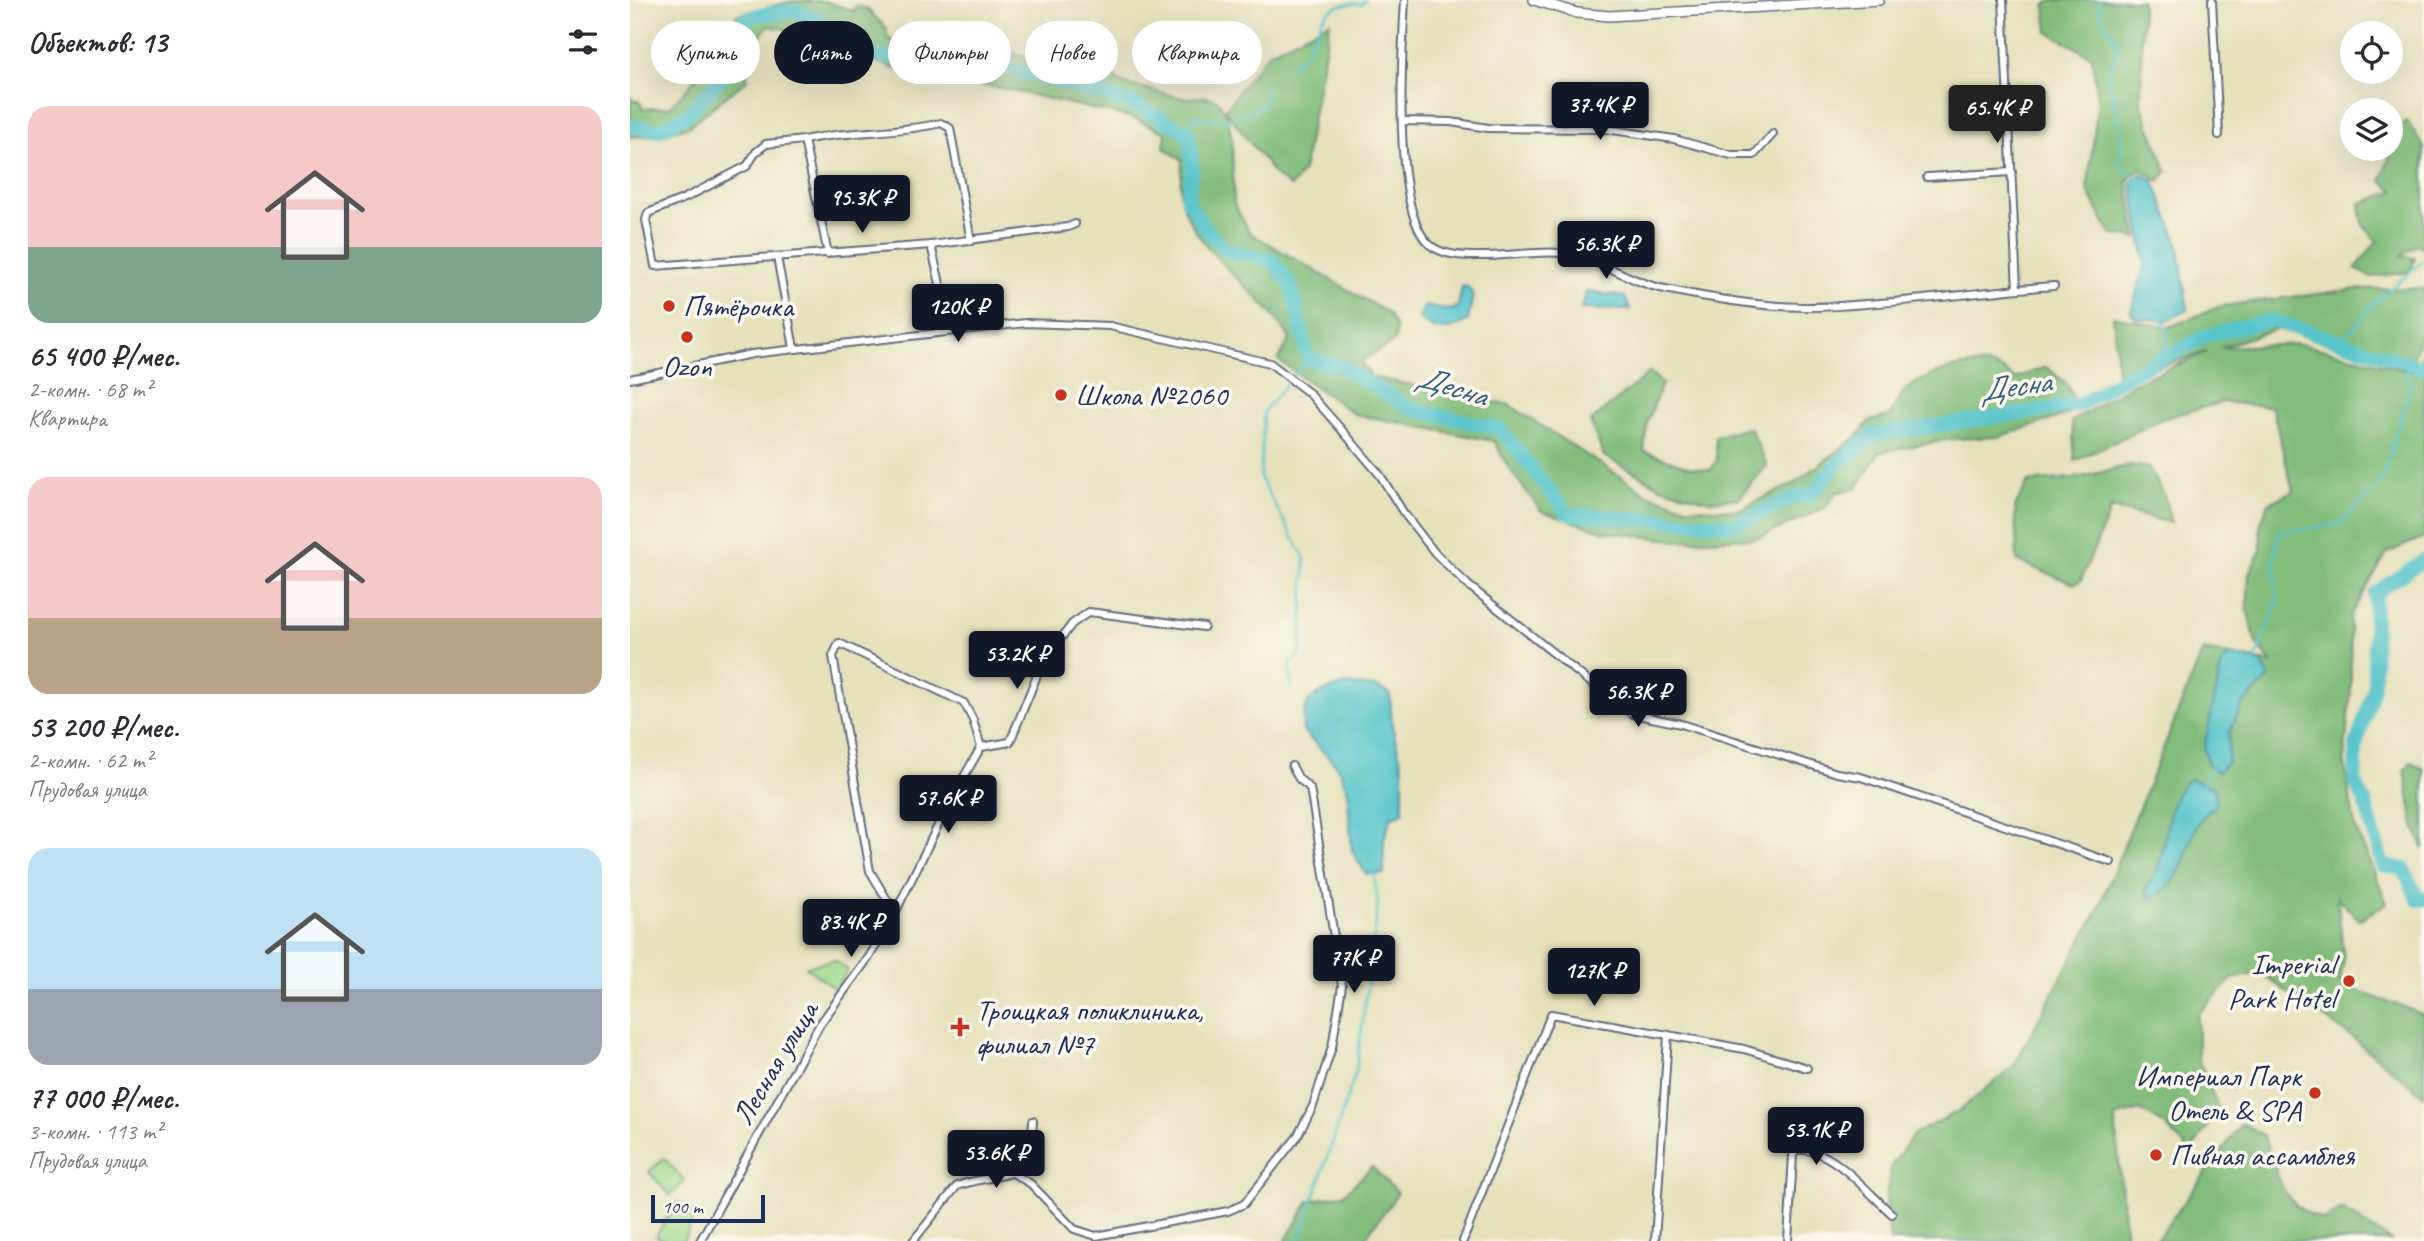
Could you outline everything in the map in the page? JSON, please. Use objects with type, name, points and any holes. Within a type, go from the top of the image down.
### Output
[{"type":"street","points":[[1405,0],[1403,121],[1410,211],[1426,242],[1438,252],[1457,256],[1551,252],[1581,255],[1639,282],[1664,289],[1811,307],[1924,300],[2054,286]]},
{"type":"street","points":[[1534,0],[1577,13],[1609,16],[1879,0]]},
{"type":"street","points":[[2003,0],[2017,289]]},
{"type":"street","points":[[2211,0],[2218,135]]},
{"type":"street","points":[[1403,121],[1451,122],[1488,128],[1605,129],[1674,139],[1731,155],[1754,155],[1773,134]]},
{"type":"street","points":[[971,241],[947,124],[941,123],[905,132],[835,133],[766,144],[756,152],[747,166],[685,198],[655,209],[648,213],[646,220],[656,266],[971,241],[1075,224]]},
{"type":"street","points":[[804,140],[828,254]]},
{"type":"street","points":[[1927,177],[2011,172]]},
{"type":"street","points":[[931,245],[951,331]]},
{"type":"street","points":[[777,257],[794,348]]},
{"type":"street","points":[[630,379],[794,348],[1026,323],[1110,326],[1270,363],[1310,393],[1380,475],[1403,512],[1435,553],[1468,584],[1633,714],[1681,724],[1837,773],[1861,777],[2111,862]]},
{"type":"street","points":[[895,913],[870,870],[833,656],[839,643],[964,702],[981,747],[1010,742],[1042,663],[1072,624],[1089,612],[1204,627]]},
{"type":"street","name":"Лесная улица","points":[[701,1241],[820,1024],[869,957],[895,913],[950,801],[981,747]]},
{"type":"street","points":[[1014,1174],[1031,1184],[1074,1228],[1096,1236],[1228,1211],[1244,1204],[1297,1137],[1312,1106],[1332,1047],[1342,986],[1310,788],[1299,779],[1293,766]]},
{"type":"street","points":[[1463,1241],[1551,1014],[1744,1049],[1807,1068]]},
{"type":"street","points":[[1655,1241],[1668,1035]]},
{"type":"street","points":[[914,1241],[957,1186],[1014,1174],[1031,1152],[1033,1121]]},
{"type":"street","points":[[1788,1241],[1793,1155],[1797,1150],[1820,1153],[1849,1173],[1892,1214]]},
{"type":"green space","points":[[2054,0],[2142,0],[2141,104],[2167,172],[2159,181],[2140,169],[2127,181],[2137,238],[2111,234],[2087,190],[2098,102],[2092,57],[2048,32],[2045,5]]},
{"type":"green space","points":[[793,1],[825,1],[854,11],[856,6],[867,9],[887,29],[888,66],[874,60],[874,21],[774,21],[774,27],[768,26],[760,36],[760,21],[733,21],[737,15]]},
{"type":"green space","points":[[1330,22],[1303,171],[1291,187],[1276,176],[1225,110],[1245,84],[1262,84],[1262,61],[1268,53]]},
{"type":"green space","points":[[1011,53],[1025,55],[1025,84],[1118,84],[1118,81],[1182,98],[1207,97],[1219,101],[1228,118],[1232,139],[1234,204],[1250,233],[1388,313],[1396,328],[1395,341],[1360,362],[1372,377],[1509,405],[1649,495],[1687,507],[1738,510],[1793,484],[1858,436],[1869,421],[1890,416],[1905,390],[1946,370],[1962,366],[1991,366],[2014,379],[2046,367],[2067,384],[2075,402],[2069,414],[1998,437],[1953,439],[1880,452],[1856,488],[1836,493],[1825,508],[1758,538],[1678,541],[1602,531],[1541,511],[1508,467],[1494,441],[1354,414],[1278,360],[1290,339],[1263,304],[1214,254],[1188,218],[1180,193],[1182,160],[1164,148],[1166,133],[1134,118],[1000,88],[967,84],[1011,84]]},
{"type":"green space","points":[[691,84],[742,84],[689,126],[662,135],[630,137],[630,98],[640,102],[643,109],[669,107]]},
{"type":"green space","points":[[2407,121],[2424,147],[2424,247],[2417,245],[2401,256],[2415,258],[2410,272],[2372,277],[2355,269],[2377,241],[2363,225],[2360,204],[2394,191],[2381,181],[2388,161],[2403,161],[2403,124]]},
{"type":"green space","points":[[2424,288],[2424,325],[2412,362],[2276,329],[2221,347],[2301,344],[2413,372],[2424,352],[2424,537],[2387,553],[2350,616],[2351,690],[2344,759],[2355,827],[2387,903],[2359,920],[2337,897],[2344,959],[2340,982],[2424,1015],[2424,1096],[2353,1038],[2260,973],[2232,979],[2198,1014],[2198,1058],[2219,1110],[2190,1152],[2165,1125],[2139,1110],[2115,1117],[2126,1241],[1890,1241],[1886,1196],[1892,1165],[1914,1134],[1957,1112],[2013,1067],[2098,910],[2203,650],[2272,663],[2257,645],[2247,610],[2249,573],[2261,550],[2260,525],[2269,503],[2293,491],[2272,407],[2222,402],[2162,419],[2075,461],[2072,421],[2135,383],[2207,352],[2127,376],[2117,373],[2113,316],[2167,328],[2221,306],[2357,289]]},
{"type":"green space","points":[[1650,372],[1662,384],[1647,423],[1644,451],[1689,467],[1711,470],[1717,460],[1715,436],[1750,428],[1767,465],[1739,498],[1710,501],[1663,488],[1604,456],[1590,422]]},
{"type":"green space","points":[[2130,465],[2149,468],[2164,494],[2171,523],[2111,508],[2081,580],[2074,584],[2017,561],[2015,507],[2028,482],[2082,477]]},
{"type":"green space","points":[[2411,762],[2424,769],[2424,849],[2414,827],[2405,770]]},
{"type":"green space","points":[[834,960],[848,970],[835,989],[806,967]]},
{"type":"green space","points":[[2242,1123],[2263,1135],[2282,1187],[2297,1206],[2323,1220],[2342,1209],[2391,1241],[2156,1241]]},
{"type":"green space","points":[[664,1158],[685,1181],[670,1195],[649,1172]]},
{"type":"green space","points":[[1372,1167],[1398,1193],[1363,1241],[1285,1241],[1309,1201],[1344,1194]]},
{"type":"green space","points":[[676,1203],[696,1213],[683,1241],[666,1241],[656,1236]]},
{"type":"water","points":[[2141,174],[2154,181],[2178,243],[2188,309],[2167,321],[2135,318],[2131,311],[2145,263],[2131,183]]},
{"type":"water","points":[[1462,286],[1468,287],[1473,295],[1468,320],[1443,330],[1431,327],[1419,318],[1424,306],[1449,310],[1458,307]]},
{"type":"water","points":[[1587,291],[1625,297],[1630,310],[1581,309]]},
{"type":"water","points":[[2230,655],[2262,662],[2269,678],[2242,705],[2229,733],[2228,762],[2218,772],[2209,766],[2204,749],[2222,662]]},
{"type":"water","points":[[1344,684],[1376,687],[1390,694],[1392,726],[1403,769],[1403,812],[1391,818],[1384,839],[1384,874],[1366,874],[1352,851],[1347,788],[1337,766],[1303,731],[1304,710],[1311,698]]},
{"type":"water","points":[[2190,779],[2215,788],[2216,805],[2197,825],[2176,877],[2161,893],[2149,898],[2145,889],[2159,863],[2174,800]]},
{"type":"waterway","points":[[1289,67],[1309,48],[1324,17],[1332,9],[1361,4],[1365,0]]},
{"type":"waterway","points":[[2099,0],[2100,15],[2119,46],[2108,74],[2122,141],[2119,166],[2137,178]]},
{"type":"waterway","name":"Десна","points":[[630,126],[659,131],[687,115],[721,78],[726,45],[734,25],[756,15],[796,11],[821,21],[861,56],[998,65],[1132,103],[1189,134],[1192,169],[1187,199],[1204,227],[1226,250],[1272,260],[1291,285],[1308,359],[1342,367],[1412,409],[1500,429],[1568,514],[1734,525],[1792,498],[1811,495],[1835,466],[1873,435],[2079,405],[2127,376],[2208,335],[2271,320],[2424,368]]},
{"type":"waterway","points":[[1186,132],[1195,116],[1223,120],[1255,109],[1264,104],[1269,87]]},
{"type":"waterway","points":[[2336,340],[2353,329],[2373,304],[2424,260]]},
{"type":"waterway","points":[[2162,321],[2169,335],[2162,358]]},
{"type":"waterway","points":[[1292,686],[1290,667],[1301,652],[1305,559],[1260,478],[1264,411],[1308,359]]},
{"type":"waterway","points":[[2255,660],[2278,601],[2274,559],[2279,532],[2341,524],[2383,478],[2411,384],[2403,361]]},
{"type":"waterway","name":"Десна","points":[[2424,560],[2375,593],[2374,687],[2356,746],[2355,781],[2365,802],[2383,866],[2404,869],[2418,900],[2424,899]]},
{"type":"waterway","points":[[2203,783],[2213,769]]},
{"type":"waterway","points":[[1297,1241],[1301,1236],[1356,1071],[1378,905],[1374,872]]},
{"type":"place","name":"Пятёрочка","points":[[669,306]]},
{"type":"place","name":"Ozon","points":[[687,337]]},
{"type":"place","name":"Школа №2060","points":[[1061,395]]},
{"type":"place","name":"Imperial Park Hotel","points":[[2349,981]]},
{"type":"place","name":"Троицкая поликлиника, филиал №7","points":[[960,1027]]},
{"type":"place","name":"Империал Парк Отель & SPA","points":[[2315,1093]]},
{"type":"place","name":"Пивная ассамблея","points":[[2156,1155]]}]
